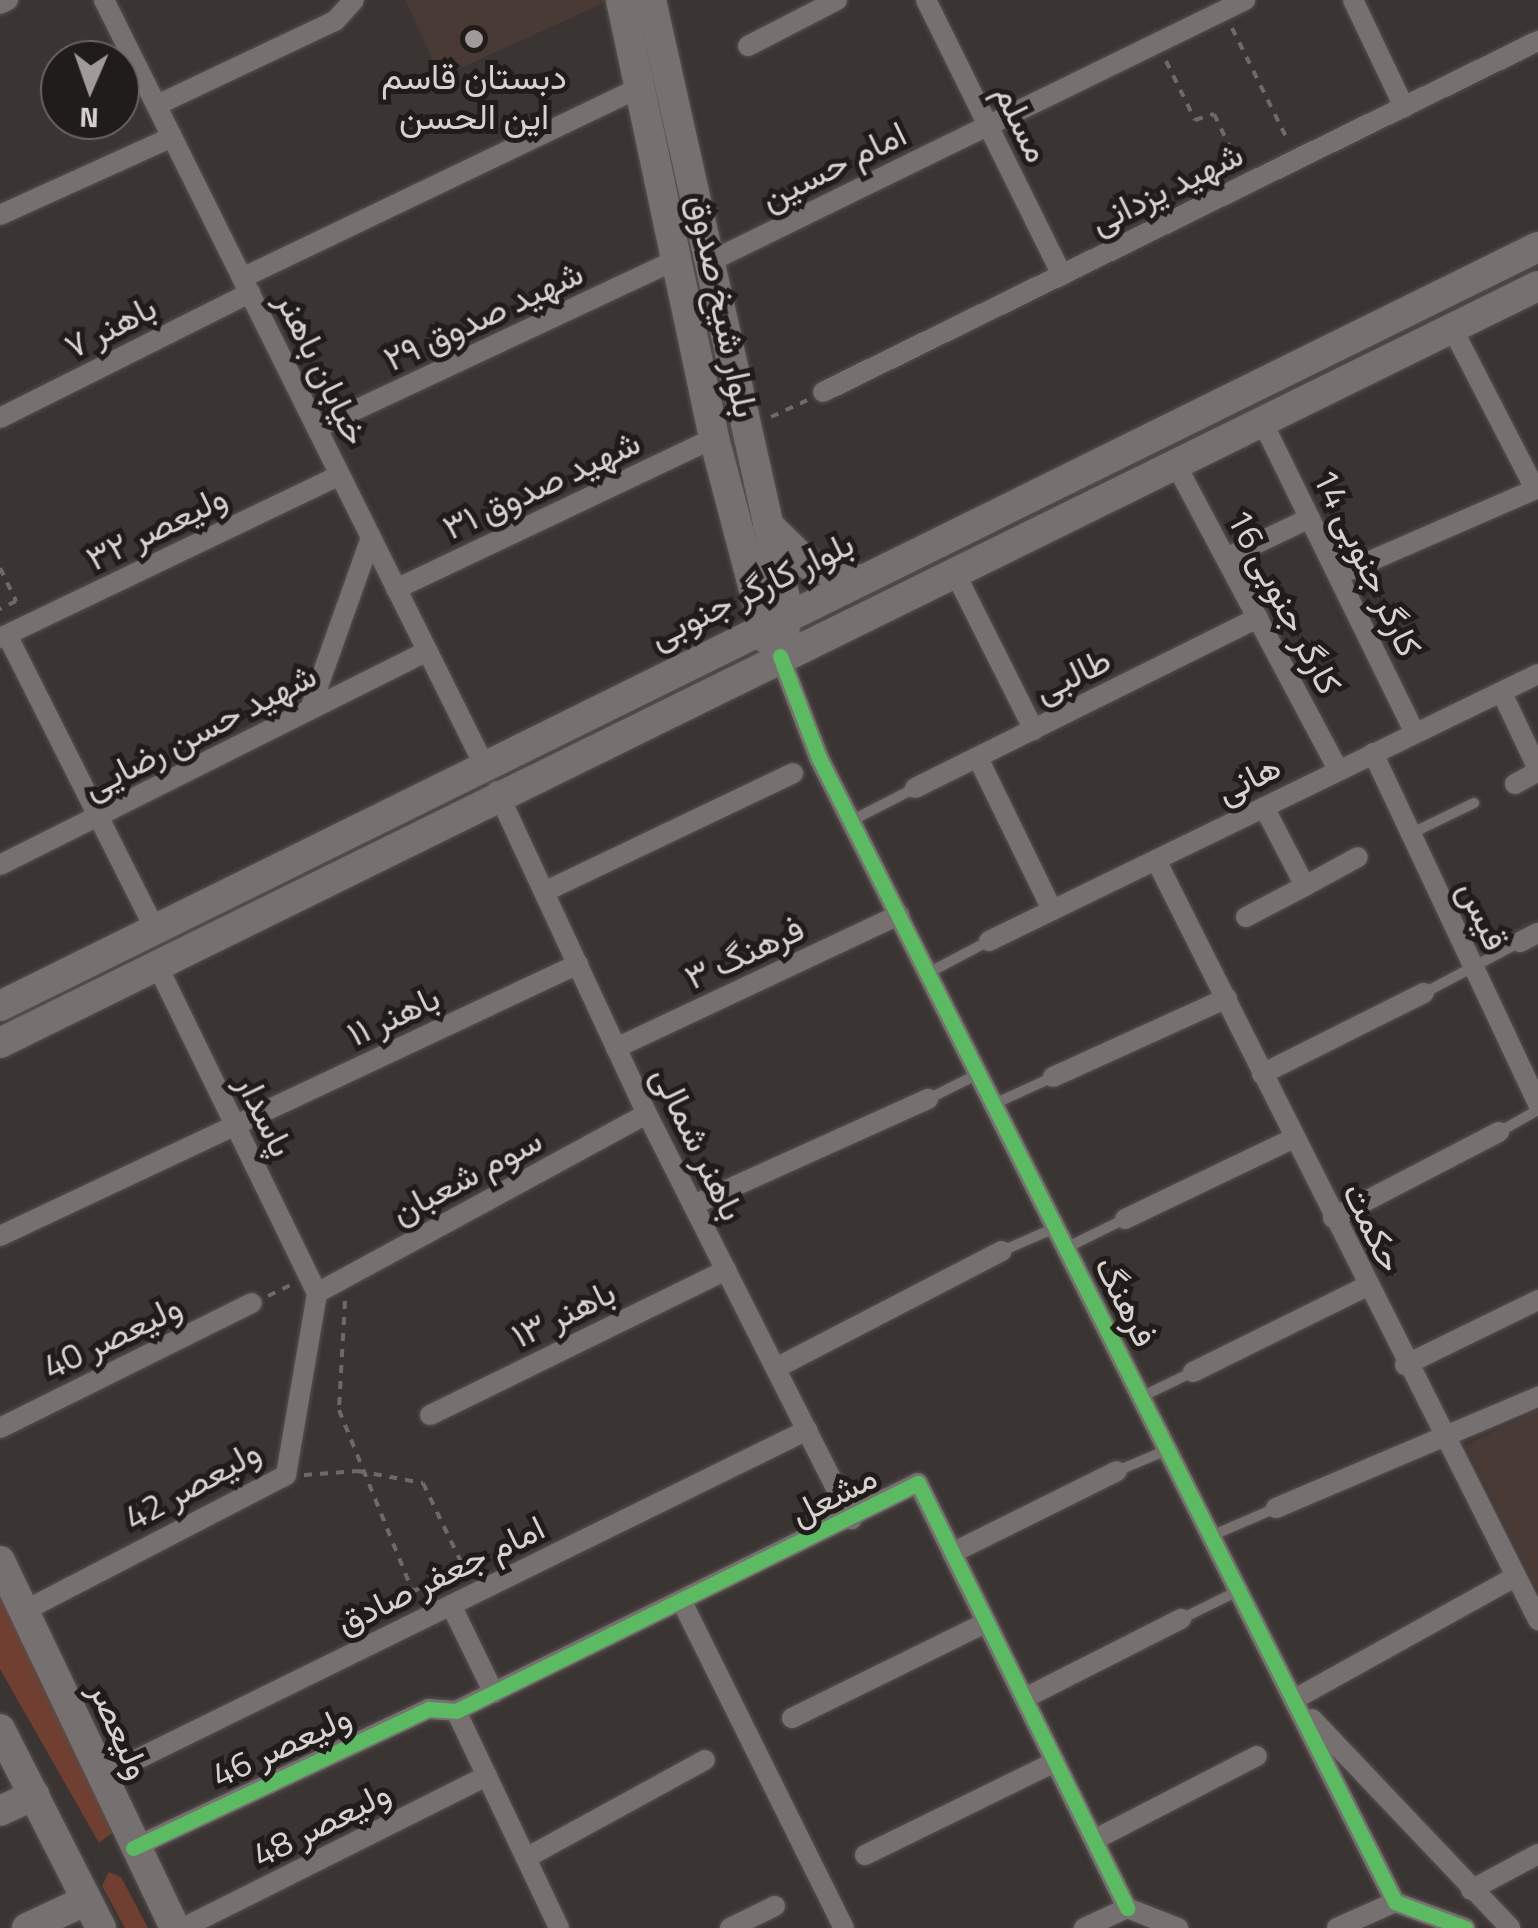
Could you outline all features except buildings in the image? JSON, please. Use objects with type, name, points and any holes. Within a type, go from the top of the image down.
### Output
[{"type":"main road","name":"بلوار شیخ صدوق","points":[[622,0],[640,87],[744,430],[788,612]]},
{"type":"main road","name":"بلوار شیخ صدوق","points":[[651,0],[692,261],[714,438],[757,627]]},
{"type":"main road","name":"بلوار کارگر جنوبی","points":[[491,778],[757,627],[1538,247]]},
{"type":"main road","name":"بلوار کارگر جنوبی","points":[[0,1006],[154,929],[491,778],[780,656],[1538,286]]},
{"type":"main road","points":[[766,524],[809,566],[856,579]]},
{"type":"main road","points":[[780,656],[788,612]]},
{"type":"main road","points":[[757,627],[780,656]]},
{"type":"main road","name":"بلوار کارگر جنوبی","points":[[0,1043],[157,965],[448,799]]},
{"type":"main road","name":"ولیعصر","points":[[0,1561],[133,1848],[179,1928]]},
{"type":"main road","points":[[0,1729],[101,1928]]},
{"type":"main road","points":[[0,1811],[34,1795]]},
{"type":"main road","points":[[27,1928],[87,1900]]},
{"type":"street","points":[[0,4],[8,0]]},
{"type":"street","name":"خیابان باهنر","points":[[104,0],[491,778]]},
{"type":"street","points":[[326,0],[336,21]]},
{"type":"street","points":[[157,105],[336,21],[354,0]]},
{"type":"street","points":[[748,46],[838,0]]},
{"type":"street","name":"مسلم","points":[[926,0],[1062,275]]},
{"type":"street","name":"امام حسین","points":[[692,261],[988,125],[1245,0]]},
{"type":"street","points":[[1353,0],[1404,106]]},
{"type":"street","name":"شهید یزدانی","points":[[823,392],[1538,41]]},
{"type":"street","name":"باهنر ۷","points":[[0,418],[246,286],[640,87]]},
{"type":"street","points":[[2,210],[172,137]]},
{"type":"street","name":"شهید صدوق ۲۹","points":[[317,428],[692,261]]},
{"type":"street","points":[[1338,575],[1537,488],[1452,328]]},
{"type":"street","name":"کارگر جنوبی 14","points":[[1262,420],[1415,733]]},
{"type":"street","name":"شهید صدوق ۳۱","points":[[396,588],[714,438]]},
{"type":"street","name":"کارگر جنوبی 16","points":[[1175,464],[1338,769]]},
{"type":"street","name":"ولیعصر ۳۲","points":[[4,636],[340,475]]},
{"type":"street","points":[[1226,558],[1310,518]]},
{"type":"street","points":[[310,709],[371,538]]},
{"type":"street","points":[[954,572],[1034,730]]},
{"type":"street","name":"طالبی","points":[[915,788],[1258,618]]},
{"type":"street","points":[[4,636],[154,929]]},
{"type":"street","name":"شهید حسن رضایی","points":[[0,865],[428,651]]},
{"type":"street","name":"فرهنگ","points":[[780,656],[851,821],[1395,1902]]},
{"type":"street","name":"هانی","points":[[989,942],[1538,674]]},
{"type":"street","points":[[1502,693],[1538,770],[1515,784]]},
{"type":"street","name":"قیس","points":[[1373,753],[1538,1106]]},
{"type":"street","points":[[978,758],[1052,910]]},
{"type":"street","points":[[544,892],[793,773]]},
{"type":"street","name":"باهنر شمالی","points":[[491,778],[646,1114],[852,1519]]},
{"type":"street","points":[[1264,807],[1305,886]]},
{"type":"street","points":[[1246,917],[1358,857]]},
{"type":"street","name":"حکمت","points":[[1156,860],[1511,1579],[1538,1620]]},
{"type":"street","name":"فرهنگ ۳","points":[[616,1048],[899,915]]},
{"type":"street","name":"باهنر ۱۱","points":[[0,1236],[578,964]]},
{"type":"street","name":"پاسدار","points":[[157,965],[313,1284]]},
{"type":"street","points":[[1262,1074],[1424,993]]},
{"type":"street","points":[[1053,1077],[1226,998]]},
{"type":"street","points":[[693,1206],[928,1098]]},
{"type":"street","name":"سوم شعبان","points":[[313,1284],[346,1277],[646,1114]]},
{"type":"street","points":[[1333,1218],[1499,1132]]},
{"type":"street","points":[[1125,1219],[1294,1138]]},
{"type":"street","points":[[776,1368],[1002,1251]]},
{"type":"street","name":"باهنر ۱۳","points":[[430,1416],[726,1270]]},
{"type":"street","name":"ولیعصر 42","points":[[24,1611],[286,1475],[313,1284]]},
{"type":"street","points":[[1193,1372],[1367,1286]]},
{"type":"street","points":[[1405,1364],[1538,1300]]},
{"type":"street","name":"ولیعصر 40","points":[[0,1428],[252,1303]]},
{"type":"street","points":[[1276,1508],[1445,1444],[1538,1397]]},
{"type":"street","name":"امام جعفر صادق","points":[[101,1777],[807,1430]]},
{"type":"street","points":[[952,1553],[1117,1470]]},
{"type":"street","name":"مشعل","points":[[456,1711],[852,1519],[918,1483],[1127,1908]]},
{"type":"street","points":[[1510,1928],[1294,1700],[1511,1579]]},
{"type":"street","points":[[682,1602],[844,1928]]},
{"type":"street","points":[[450,1605],[494,1692]]},
{"type":"street","points":[[1024,1698],[1181,1619]]},
{"type":"street","points":[[792,1718],[986,1622]]},
{"type":"street","name":"ولیعصر 46","points":[[133,1848],[429,1709],[456,1711]]},
{"type":"street","points":[[456,1711],[526,1858],[553,1926]]},
{"type":"street","points":[[1094,1840],[1257,1756]]},
{"type":"street","points":[[526,1858],[705,1760]]},
{"type":"street","points":[[866,1855],[1055,1762]]},
{"type":"street","name":"ولیعصر 48","points":[[179,1928],[488,1776]]},
{"type":"street","points":[[1472,1890],[1538,1854]]},
{"type":"street","points":[[1337,1928],[1395,1902],[1465,1928]]},
{"type":"street","points":[[730,1928],[775,1906]]},
{"type":"street","points":[[1084,1928],[1127,1908],[1178,1928]]},
{"type":"lane","points":[[851,821],[915,788]]},
{"type":"lane","points":[[1410,834],[1474,803]]},
{"type":"lane","points":[[1424,993],[1529,938]]},
{"type":"lane","points":[[928,973],[989,942]]},
{"type":"lane","points":[[928,1098],[978,1074]]},
{"type":"lane","points":[[994,1104],[1053,1077]]},
{"type":"lane","points":[[1499,1132],[1538,1106]]},
{"type":"lane","points":[[1066,1248],[1125,1219]]},
{"type":"lane","points":[[1002,1251],[1056,1228]]},
{"type":"lane","points":[[1142,1397],[1193,1372]]},
{"type":"lane","points":[[1117,1470],[1168,1450]]},
{"type":"lane","points":[[1212,1536],[1276,1508]]},
{"type":"lane","points":[[1181,1619],[1239,1591]]},
{"type":"path","points":[[1224,10],[1297,159]]},
{"type":"path","points":[[1157,43],[1196,120],[1214,114],[1247,184]]},
{"type":"path","points":[[744,430],[823,392]]},
{"type":"path","points":[[0,568],[16,601],[0,609]]},
{"type":"path","points":[[346,1277],[339,1410],[358,1471],[424,1618]]},
{"type":"path","points":[[252,1303],[313,1284]]},
{"type":"path","points":[[286,1475],[358,1471],[422,1483],[464,1566],[412,1592]]},
{"type":"shaded area","name":"دبستان قاسم این الحسن","points":[[405,0],[608,0],[608,1],[441,77]]},
{"type":"shaded area","points":[[1538,1410],[1538,1590],[1466,1445]]},
{"type":"shaded area","points":[[0,1593],[113,1832],[99,1843],[0,1669]]},
{"type":"shaded area","points":[[109,1872],[121,1877],[148,1928],[125,1928],[102,1886]]},
{"type":"cycle path","points":[[780,656],[819,758],[1395,1902],[1465,1928]]},
{"type":"cycle path","points":[[133,1848],[429,1709],[456,1711],[918,1483],[1127,1908]]},
{"type":"place","name":"دبستان قاسم این الحسن","points":[[474,39]]}]
